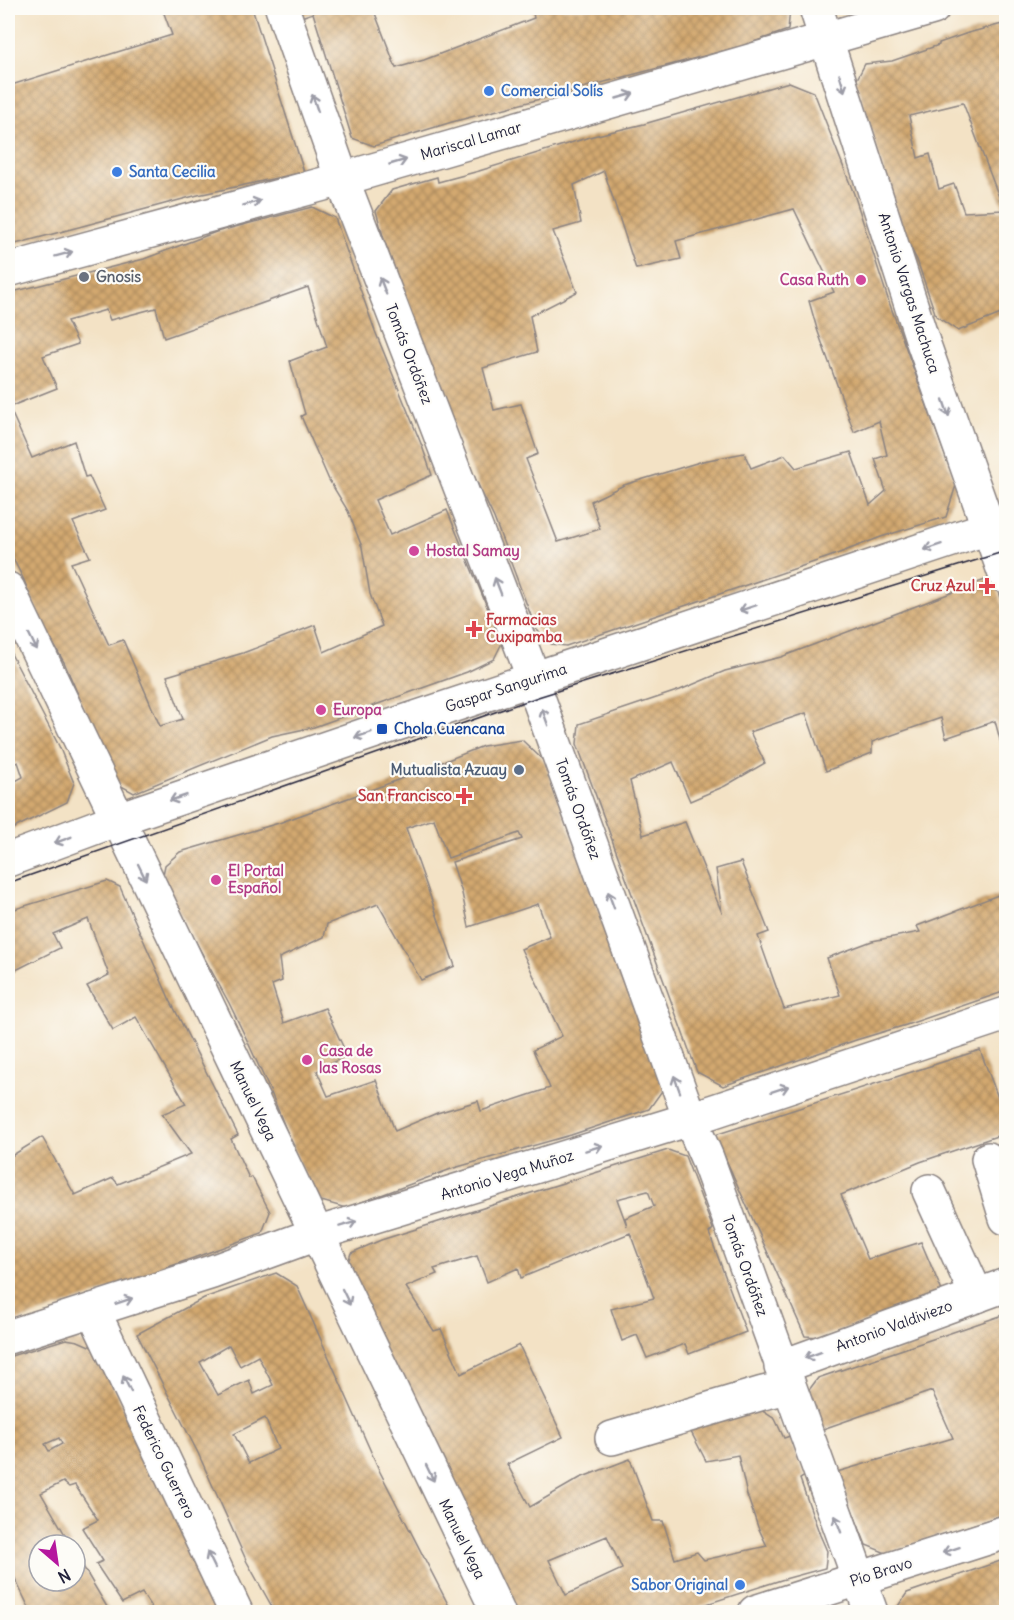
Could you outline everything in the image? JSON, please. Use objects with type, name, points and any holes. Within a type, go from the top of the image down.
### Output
[{"type":"street","name":"Tomás Ordóñez","points":[[282,8],[342,178],[534,679],[538,697],[690,1119],[707,1158],[871,1612]]},
{"type":"street","name":"Mariscal Lamar","points":[[8,270],[342,178],[822,22],[933,8]]},
{"type":"street","name":"Antonio Vargas Machuca","points":[[822,22],[923,342],[1000,546]]},
{"type":"street","name":"Gaspar Sangurima","points":[[8,860],[118,819],[534,679],[1000,546]]},
{"type":"street","name":"Manuel Vega","points":[[8,589],[127,842],[498,1612]]},
{"type":"street","name":"Antonio Vega Muñoz","points":[[8,1337],[212,1272],[316,1234],[690,1119],[1006,1014]]},
{"type":"street","points":[[988,1159],[1006,1218]]},
{"type":"street","points":[[929,1191],[992,1291]]},
{"type":"street","name":"Antonio Valdiviezo","points":[[612,1438],[763,1393],[785,1377],[992,1291]]},
{"type":"street","name":"Federico Guerrero","points":[[93,1311],[236,1612]]},
{"type":"street","name":"Pío Bravo","points":[[755,1612],[1006,1532]]},
{"type":"building","points":[[162,8],[252,8],[304,172],[198,195],[8,246],[8,86],[172,35]]},
{"type":"building","points":[[298,8],[373,8],[396,68],[424,60],[534,18],[532,8],[790,8],[788,30],[742,46],[452,122],[374,146],[352,138],[313,13],[301,17]]},
{"type":"building","points":[[1006,23],[1006,312],[958,331],[936,316],[917,260],[902,231],[856,81],[865,64],[892,61],[968,33]],"holes":[[[963,103],[1004,210],[964,212],[954,184],[939,189],[930,154],[918,158],[909,116]]]},
{"type":"building","points":[[789,82],[814,92],[854,194],[889,302],[956,485],[946,517],[881,537],[829,557],[566,646],[551,644],[536,629],[494,518],[474,476],[385,243],[376,211],[392,190],[437,177],[438,182],[593,136],[644,124]],"holes":[[[604,171],[636,269],[681,259],[676,241],[794,209],[834,292],[809,301],[817,329],[854,432],[879,421],[887,455],[875,459],[886,491],[870,505],[851,452],[796,468],[785,455],[751,468],[744,453],[703,461],[624,485],[591,501],[600,529],[558,542],[526,459],[538,454],[521,404],[494,410],[483,368],[537,352],[530,316],[577,292],[553,231],[581,223],[574,185]]]},
{"type":"building","points":[[312,207],[335,218],[375,331],[432,475],[375,500],[390,535],[447,510],[502,643],[494,659],[467,672],[314,727],[272,736],[134,793],[116,783],[64,662],[43,626],[8,549],[8,293],[144,259],[216,232]],"holes":[[[308,287],[327,347],[290,361],[305,414],[301,416],[329,480],[348,511],[362,547],[370,594],[382,626],[324,652],[315,625],[243,653],[167,676],[183,719],[160,726],[123,640],[109,645],[71,563],[90,557],[73,522],[105,510],[89,476],[85,477],[74,441],[32,458],[9,407],[57,388],[43,356],[78,344],[67,321],[106,310],[110,320],[156,308],[164,338]]]},
{"type":"building","points":[[993,577],[1006,616],[1006,762],[995,721],[946,738],[941,718],[872,742],[872,753],[826,771],[806,713],[750,732],[765,763],[725,786],[690,801],[673,762],[630,781],[643,835],[685,822],[722,913],[716,869],[741,862],[769,932],[758,936],[784,1009],[840,995],[827,958],[872,941],[920,932],[917,926],[1006,892],[1006,991],[723,1086],[697,1072],[577,744],[579,724],[680,690],[725,671],[781,657]]},
{"type":"building","points":[[8,648],[59,746],[74,783],[67,802],[8,831],[8,785],[23,777],[18,762],[8,766]]},
{"type":"building","points":[[522,740],[545,762],[664,1088],[649,1109],[571,1135],[454,1168],[346,1208],[314,1199],[246,1038],[162,880],[165,865],[180,852],[279,823],[483,746]],"holes":[[[434,819],[448,858],[519,833],[522,839],[452,862],[462,893],[469,927],[538,904],[550,937],[521,949],[562,1036],[533,1050],[550,1088],[481,1111],[478,1101],[437,1113],[395,1131],[376,1080],[328,1096],[317,1071],[347,1055],[325,1008],[284,1023],[272,985],[282,981],[279,958],[324,937],[327,924],[378,904],[421,980],[455,966],[406,828]]]},
{"type":"building","points":[[107,881],[120,887],[169,998],[238,1135],[231,1139],[249,1178],[252,1177],[270,1212],[262,1233],[126,1285],[8,1324],[8,1158],[42,1137],[75,1195],[113,1178],[118,1184],[191,1154],[162,1114],[186,1104],[136,1017],[113,1030],[87,986],[109,975],[88,919],[53,934],[60,948],[8,974],[8,911]]},
{"type":"building","points":[[980,1050],[1006,1119],[1006,1133],[920,1162],[841,1195],[868,1259],[921,1242],[944,1296],[820,1337],[805,1336],[715,1135]]},
{"type":"building","points":[[668,1150],[685,1156],[713,1229],[709,1233],[746,1332],[689,1354],[685,1344],[647,1358],[637,1335],[622,1341],[611,1309],[654,1298],[630,1233],[521,1278],[518,1268],[487,1282],[477,1256],[434,1269],[437,1274],[406,1287],[434,1331],[441,1329],[461,1374],[519,1345],[563,1437],[507,1464],[530,1507],[580,1478],[630,1459],[653,1521],[663,1521],[675,1559],[697,1552],[704,1560],[767,1546],[747,1495],[738,1455],[706,1461],[689,1428],[758,1408],[775,1419],[784,1438],[790,1436],[805,1476],[800,1479],[827,1551],[825,1568],[682,1612],[509,1612],[345,1272],[351,1253],[381,1240]],"holes":[[[648,1191],[654,1206],[625,1218],[627,1226],[617,1199]],[[607,1536],[622,1569],[566,1595],[549,1560]]]},
{"type":"building","points":[[276,1273],[297,1286],[380,1472],[452,1612],[275,1612],[247,1562],[198,1453],[137,1334],[204,1298]],"holes":[[[229,1345],[240,1366],[258,1356],[273,1385],[254,1394],[249,1380],[218,1395],[200,1362]],[[265,1418],[278,1449],[249,1463],[234,1434]]]},
{"type":"building","points":[[1006,1314],[1006,1514],[886,1553],[866,1545],[837,1472],[953,1438],[932,1391],[820,1430],[809,1390],[818,1378]]},
{"type":"building","points":[[66,1339],[78,1341],[94,1348],[224,1612],[154,1612],[142,1593],[122,1603],[96,1564],[103,1561],[82,1528],[98,1520],[75,1485],[69,1487],[63,1482],[41,1493],[64,1533],[27,1533],[27,1593],[87,1593],[87,1573],[110,1612],[31,1612],[8,1564],[8,1357]],"holes":[[[59,1438],[62,1444],[49,1451],[45,1444]]]},
{"type":"building","points":[[1006,1559],[1006,1612],[894,1612],[907,1593]]},
{"type":"tram line","points":[[8,883],[538,697],[1006,551]]},
{"type":"place","name":"Comercial Solís","points":[[489,91]]},
{"type":"place","name":"Santa Cecilia","points":[[117,172]]},
{"type":"place","name":"Gnosis","points":[[84,277]]},
{"type":"place","name":"Casa Ruth","points":[[861,280]]},
{"type":"place","name":"Hostal Samay","points":[[414,551]]},
{"type":"place","name":"Cruz Azul","points":[[987,586]]},
{"type":"place","name":"Farmacias Cuxipamba","points":[[474,629]]},
{"type":"place","name":"Europa","points":[[321,710]]},
{"type":"place","name":"Chola Cuencana","points":[[382,729]]},
{"type":"place","name":"Mutualista Azuay","points":[[519,770]]},
{"type":"place","name":"San Francisco","points":[[464,796]]},
{"type":"place","name":"El Portal Español","points":[[216,880]]},
{"type":"place","name":"Casa de las Rosas","points":[[307,1060]]},
{"type":"place","name":"Sabor Original","points":[[740,1585]]}]
